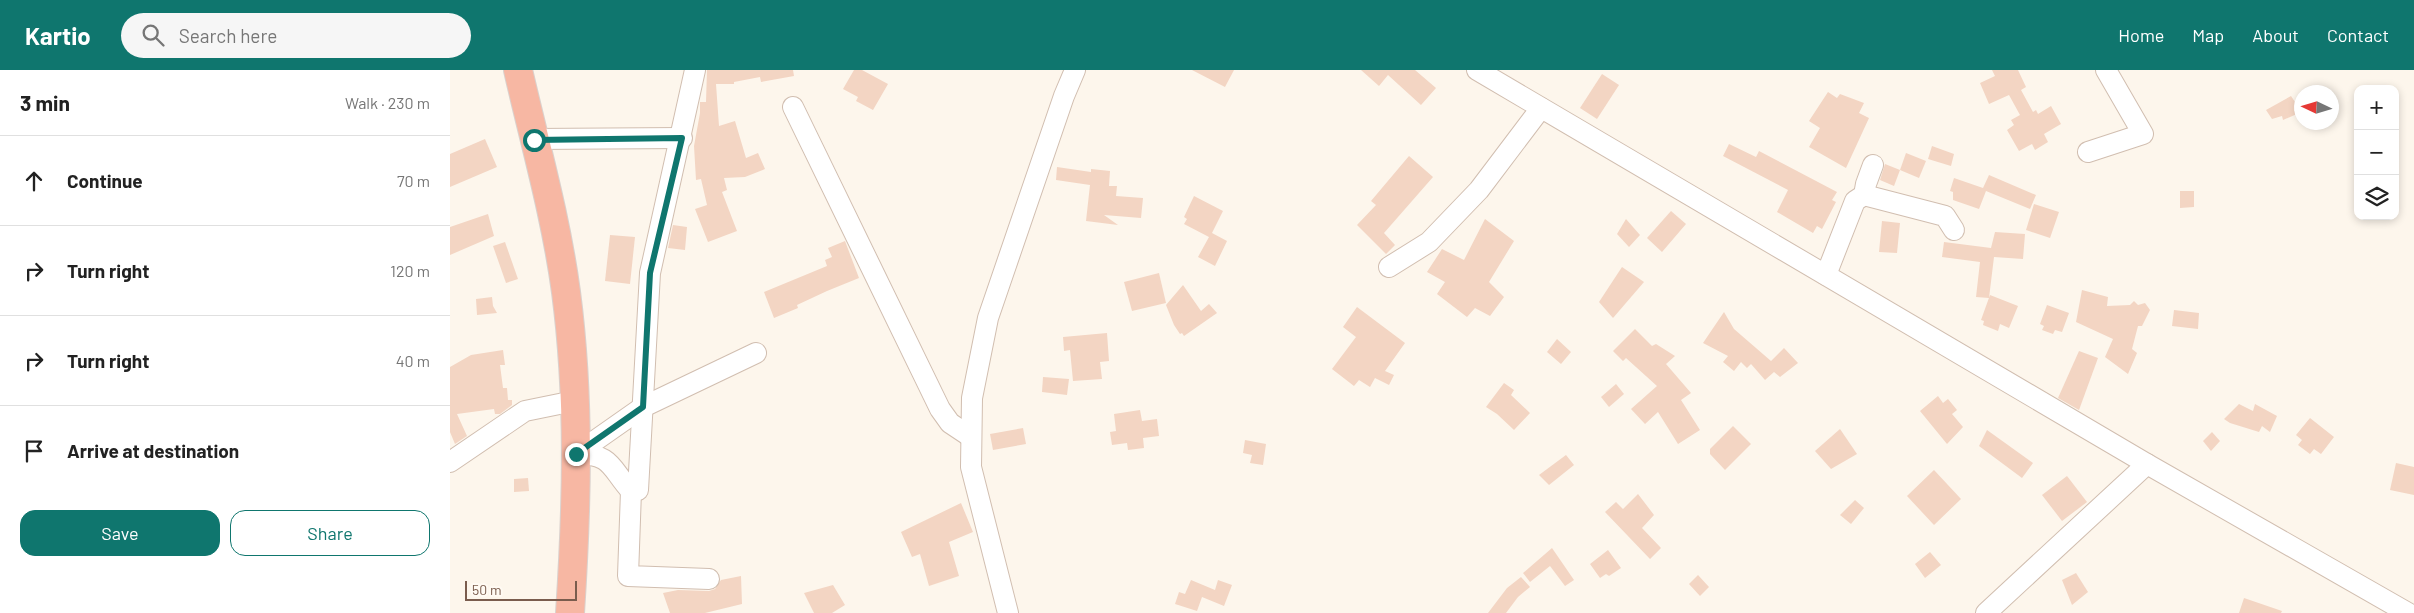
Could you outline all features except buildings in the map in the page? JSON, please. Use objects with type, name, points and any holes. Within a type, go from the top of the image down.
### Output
[{"type":"highway","points":[[518,70],[553,215],[566,293],[576,454],[575,532],[570,613]]},
{"type":"street","points":[[631,492],[638,490],[640,485],[650,273],[682,138],[695,70]]},
{"type":"street","points":[[1008,613],[971,467],[972,398],[988,318],[1064,96],[1075,70]]},
{"type":"street","points":[[1477,70],[2147,464],[2408,613]]},
{"type":"street","points":[[2088,152],[2143,134],[2106,70]]},
{"type":"street","points":[[793,107],[940,409],[950,422],[971,437]]},
{"type":"street","points":[[1389,267],[1429,242],[1479,190],[1541,108]]},
{"type":"street","points":[[534,140],[682,138]]},
{"type":"street","points":[[1864,196],[1873,165]]},
{"type":"street","points":[[1826,275],[1855,200],[1864,196],[1945,216],[1954,230]]},
{"type":"street","points":[[576,454],[643,407],[756,353]]},
{"type":"street","points":[[450,462],[525,411],[574,401]]},
{"type":"street","points":[[576,454],[595,454],[620,475],[631,492],[628,576],[709,579]]},
{"type":"street","points":[[1986,613],[2147,464]]},
{"type":"route","points":[[534,140],[682,138],[650,273],[643,407],[576,454]]}]
